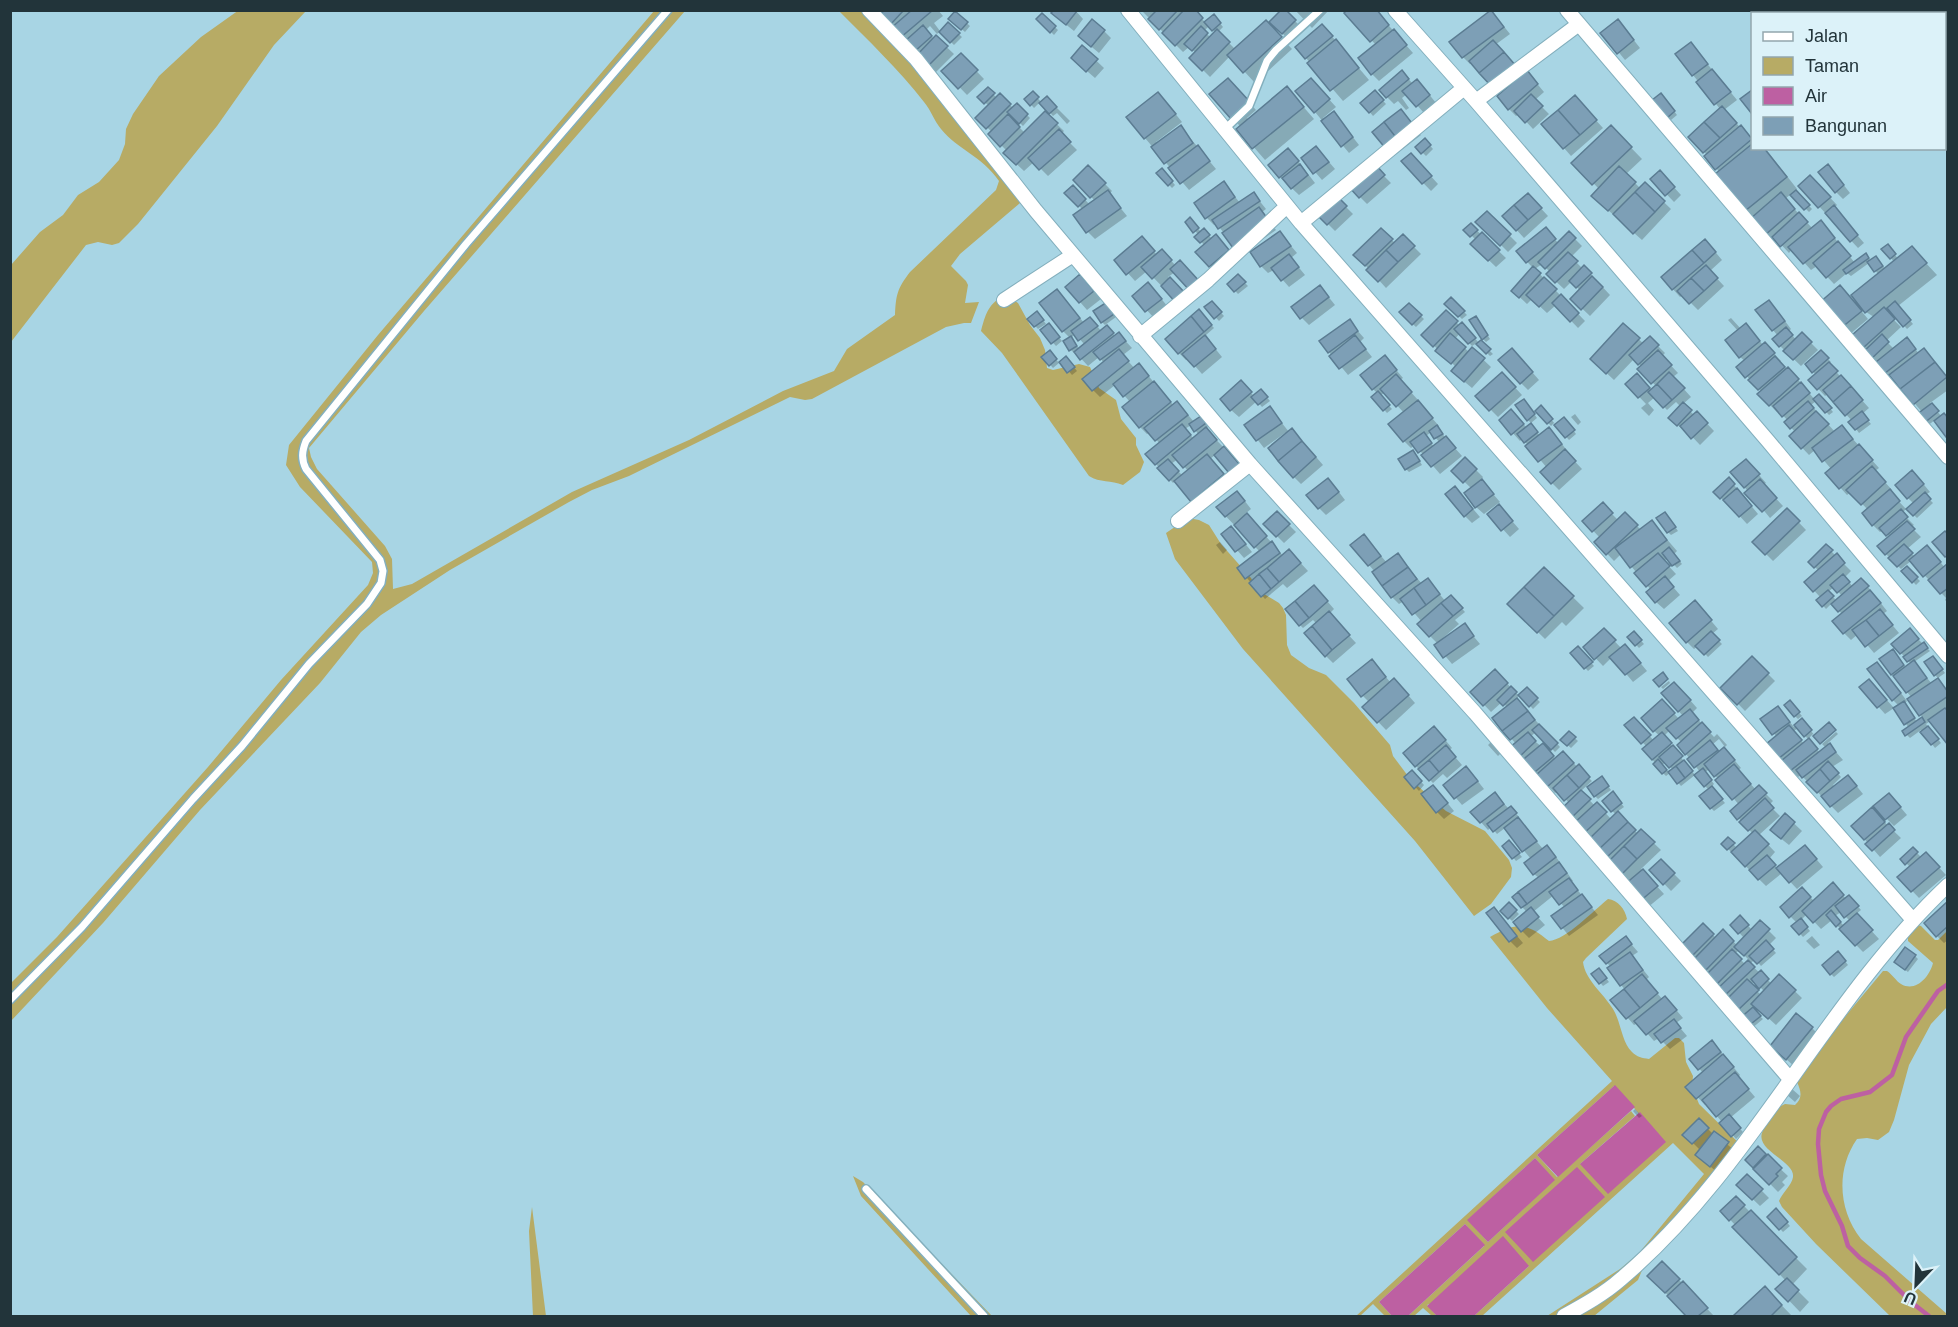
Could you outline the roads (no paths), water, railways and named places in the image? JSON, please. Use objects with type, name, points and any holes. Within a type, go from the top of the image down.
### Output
[{"type":"street","points":[[869,10],[916,60],[1073,255],[1250,464],[1483,722],[1790,1079]]},
{"type":"street","points":[[1128,10],[1301,223],[1913,921]]},
{"type":"street","points":[[1395,10],[1768,441],[1947,656]]},
{"type":"street","points":[[1568,10],[1947,457]]},
{"type":"street","points":[[1476,101],[1579,24]]},
{"type":"street","points":[[1301,223],[1464,88]]},
{"type":"street","points":[[1140,336],[1208,280],[1287,206]]},
{"type":"street","points":[[1004,300],[1073,255]]},
{"type":"street","points":[[1178,521],[1250,464]]},
{"type":"street","points":[[1564,1317],[1621,1279],[1673,1228],[1718,1178],[1858,987],[1913,921],[1947,885]]},
{"type":"lane","points":[[10,1000],[82,927],[177,816],[242,746],[309,664],[376,592],[383,571],[380,560],[306,470],[302,461],[302,451],[306,441],[466,244],[668,10]]},
{"type":"lane","points":[[1225,129],[1250,106],[1267,61],[1320,10]]},
{"type":"lane","points":[[866,1189],[984,1317]]},
{"type":"water","points":[[1615,1085],[1635,1107],[1558,1177],[1537,1155]]},
{"type":"water","points":[[1640,1112],[1666,1142],[1608,1194],[1580,1164]]},
{"type":"water","points":[[1535,1158],[1555,1180],[1488,1242],[1467,1220]]},
{"type":"water","points":[[1577,1167],[1605,1197],[1533,1262],[1505,1232]]},
{"type":"water","points":[[1465,1224],[1485,1245],[1408,1316],[1392,1316],[1379,1302]]},
{"type":"water","points":[[1503,1236],[1529,1266],[1474,1316],[1437,1316],[1427,1306]]},
{"type":"waterway","points":[[1929,1316],[1848,1246],[1842,1226],[1825,1191],[1818,1144],[1819,1129],[1826,1112],[1841,1099],[1870,1092],[1892,1075],[1906,1037],[1938,991],[1948,984]]}]
